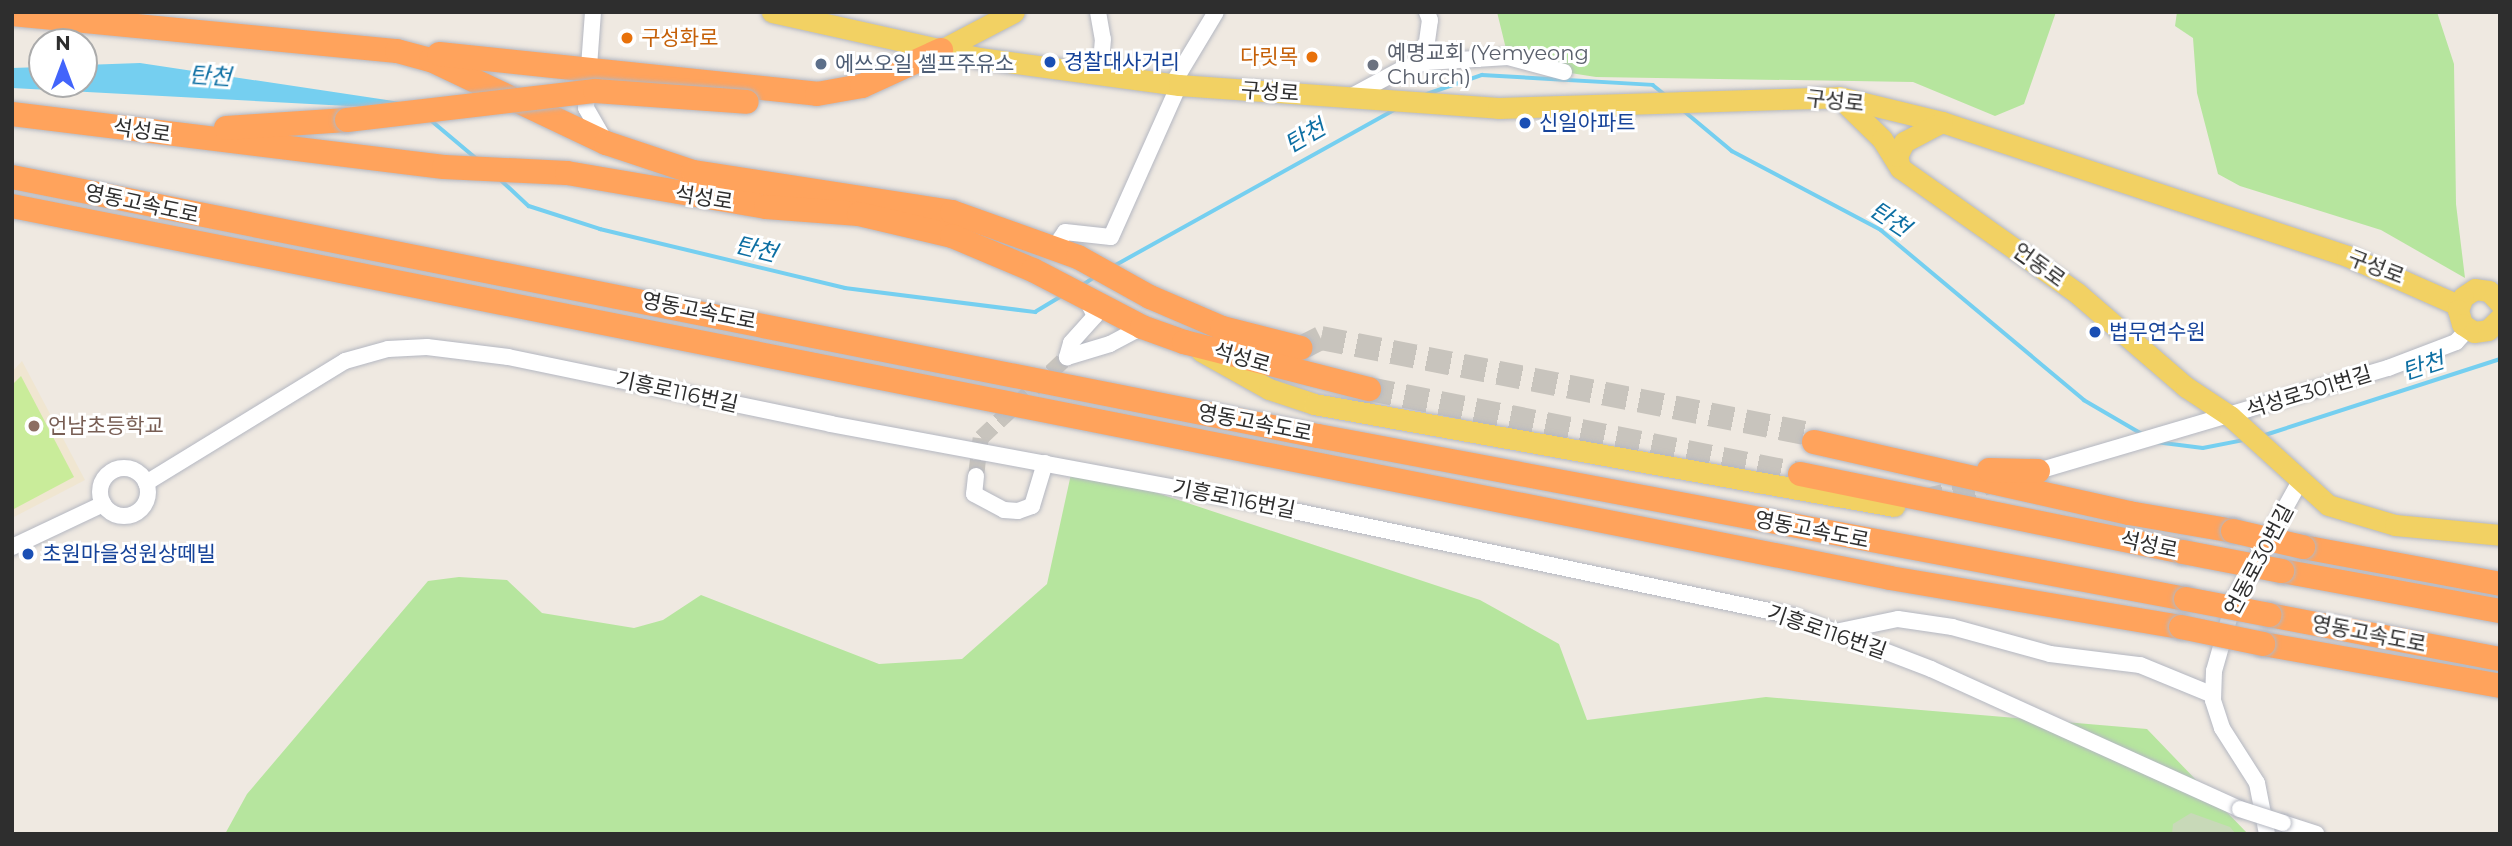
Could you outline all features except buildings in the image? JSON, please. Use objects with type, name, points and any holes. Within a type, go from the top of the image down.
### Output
[{"type":"highway","name":"석성로","points":[[12,14],[99,17],[397,51],[431,60],[606,143],[693,172],[952,212],[1078,257],[1150,297],[1222,328],[1301,348]]},
{"type":"highway","points":[[397,51],[817,94],[862,86],[941,50]]},
{"type":"highway","points":[[55,118],[117,116],[188,127],[252,129],[595,91],[803,108],[848,104],[888,89],[941,50]]},
{"type":"highway","points":[[534,108],[580,150],[567,173]]},
{"type":"highway","name":"석성로","points":[[12,114],[444,167],[567,173],[766,207],[859,214],[951,236],[1044,276],[1135,324],[1184,342],[1369,389]]},
{"type":"highway","name":"영동고속도로","points":[[12,177],[1318,436],[2500,659]]},
{"type":"highway","name":"영동고속도로","points":[[12,206],[1891,578],[2181,627],[2500,686]]},
{"type":"highway","name":"석성로","points":[[2038,471],[1990,470],[1815,438],[2129,513],[2500,584]]},
{"type":"highway","name":"석성로","points":[[1800,474],[2183,552],[2500,611]]},
{"type":"main road","name":"구성로","points":[[772,12],[941,50],[1175,85],[1348,99],[1575,107],[1839,97],[1942,122],[2347,256],[2458,305]]},
{"type":"main road","points":[[941,50],[1014,12]]},
{"type":"main road","name":"언동로","points":[[1839,97],[1882,139],[1900,168],[2077,292],[2186,387],[2237,423],[2299,483]]},
{"type":"main road","points":[[1900,168],[1897,156],[1904,142],[1942,122]]},
{"type":"main road","points":[[2500,303],[2482,289],[2468,292],[2458,305],[2462,335],[2488,330],[2500,318]]},
{"type":"main road","points":[[1184,342],[1269,389],[1314,404],[1894,506]]},
{"type":"main road","points":[[2299,483],[2328,505],[2376,521],[2500,535]]},
{"type":"street","points":[[593,12],[586,70],[586,108],[606,143]]},
{"type":"street","points":[[1098,12],[1102,39],[1100,73]]},
{"type":"street","points":[[1054,248],[1065,232],[1111,237],[1175,85],[1216,12]]},
{"type":"street","points":[[1424,63],[1430,20],[1427,12]]},
{"type":"street","points":[[1348,99],[1404,68],[1424,63],[1508,57],[1564,72]]},
{"type":"street","points":[[1090,306],[1095,316],[1071,343],[1067,357],[1110,344],[1135,324]]},
{"type":"street","name":"석성로301번길","points":[[2038,471],[2182,429],[2237,423],[2462,335],[2500,332]]},
{"type":"street","name":"기흥로116번길","points":[[146,483],[345,361],[388,349],[428,347],[508,357],[1694,592],[1793,616],[1888,653],[2240,809],[2316,834]]},
{"type":"street","points":[[976,476],[974,494],[1004,510],[1018,511],[1032,506],[1045,463]]},
{"type":"street","points":[[112,471],[135,471],[146,483],[147,499],[138,512],[122,516],[103,504],[102,482],[112,471]]},
{"type":"street","name":"언동로30번길","points":[[2267,834],[2257,783],[2222,728],[2213,695],[2218,648],[2235,598],[2299,483]]},
{"type":"street","points":[[12,547],[103,504]]},
{"type":"street","points":[[1888,653],[1880,645],[1878,627],[1898,619]]},
{"type":"street","points":[[1835,632],[1898,619],[1952,628],[2050,654],[2140,665],[2213,695]]},
{"type":"shaded area","name":"언남초등학교","points":[[22,361],[85,480],[12,518],[12,372]]},
{"type":"green space","points":[[1497,12],[2056,12],[2024,104],[1995,116],[1913,82],[1596,77],[1564,72],[1508,57]]},
{"type":"green space","points":[[2177,12],[2437,12],[2454,64],[2456,204],[2465,278],[2381,230],[2240,186],[2218,174],[2197,93],[2193,38],[2175,26]]},
{"type":"green space","name":"언남초등학교","points":[[21,376],[74,477],[12,510],[12,385]]},
{"type":"green space","points":[[1073,465],[1480,600],[1559,644],[1587,720],[1766,697],[2147,729],[2248,834],[225,834],[247,794],[428,581],[459,577],[507,580],[542,613],[634,628],[663,620],[701,595],[879,664],[962,659],[1047,584]]},
{"type":"green space","points":[[2191,813],[2230,827],[2236,834],[2172,834],[2173,824]]},
{"type":"water","name":"탄천","points":[[140,63],[420,105],[436,123],[404,109],[98,93],[98,64]]},
{"type":"water","name":"탄천","points":[[28,67],[28,89],[12,88],[12,68]]},
{"type":"waterway","name":"탄천","points":[[1427,94],[1482,75],[1653,85],[1664,94]]},
{"type":"waterway","name":"탄천","points":[[1114,266],[1394,110]]},
{"type":"waterway","name":"탄천","points":[[1683,110],[1732,151],[1881,230],[2084,400],[2144,435]]},
{"type":"waterway","name":"탄천","points":[[432,121],[477,159]]},
{"type":"waterway","name":"탄천","points":[[501,180],[529,206],[600,229],[845,288],[1035,312],[1062,296]]},
{"type":"waterway","name":"탄천","points":[[1081,286],[1095,277]]},
{"type":"waterway","name":"탄천","points":[[2262,436],[2500,359]]},
{"type":"waterway","name":"탄천","points":[[2156,442],[2203,448],[2244,440]]},
{"type":"tunnel","points":[[1301,348],[1321,338],[1815,435]]},
{"type":"tunnel","points":[[976,476],[981,438],[1067,357]]},
{"type":"tunnel","points":[[1369,389],[1800,474]]},
{"type":"tunnel","points":[[1923,499],[1994,482]]},
{"type":"place","name":"구성화로","points":[[627,38]]},
{"type":"place","name":"다릿목","points":[[1312,57]]},
{"type":"place","name":"경찰대사거리","points":[[1050,62]]},
{"type":"place","name":"에쓰오일 셀프주유소","points":[[821,64]]},
{"type":"place","name":"예명교회 (Yemyeong Church)","points":[[1373,65]]},
{"type":"place","name":"신일아파트","points":[[1525,123]]},
{"type":"place","name":"법무연수원","points":[[2095,332]]},
{"type":"place","name":"언남초등학교","points":[[34,426]]},
{"type":"place","name":"초원마을성원상떼빌","points":[[28,554]]}]
